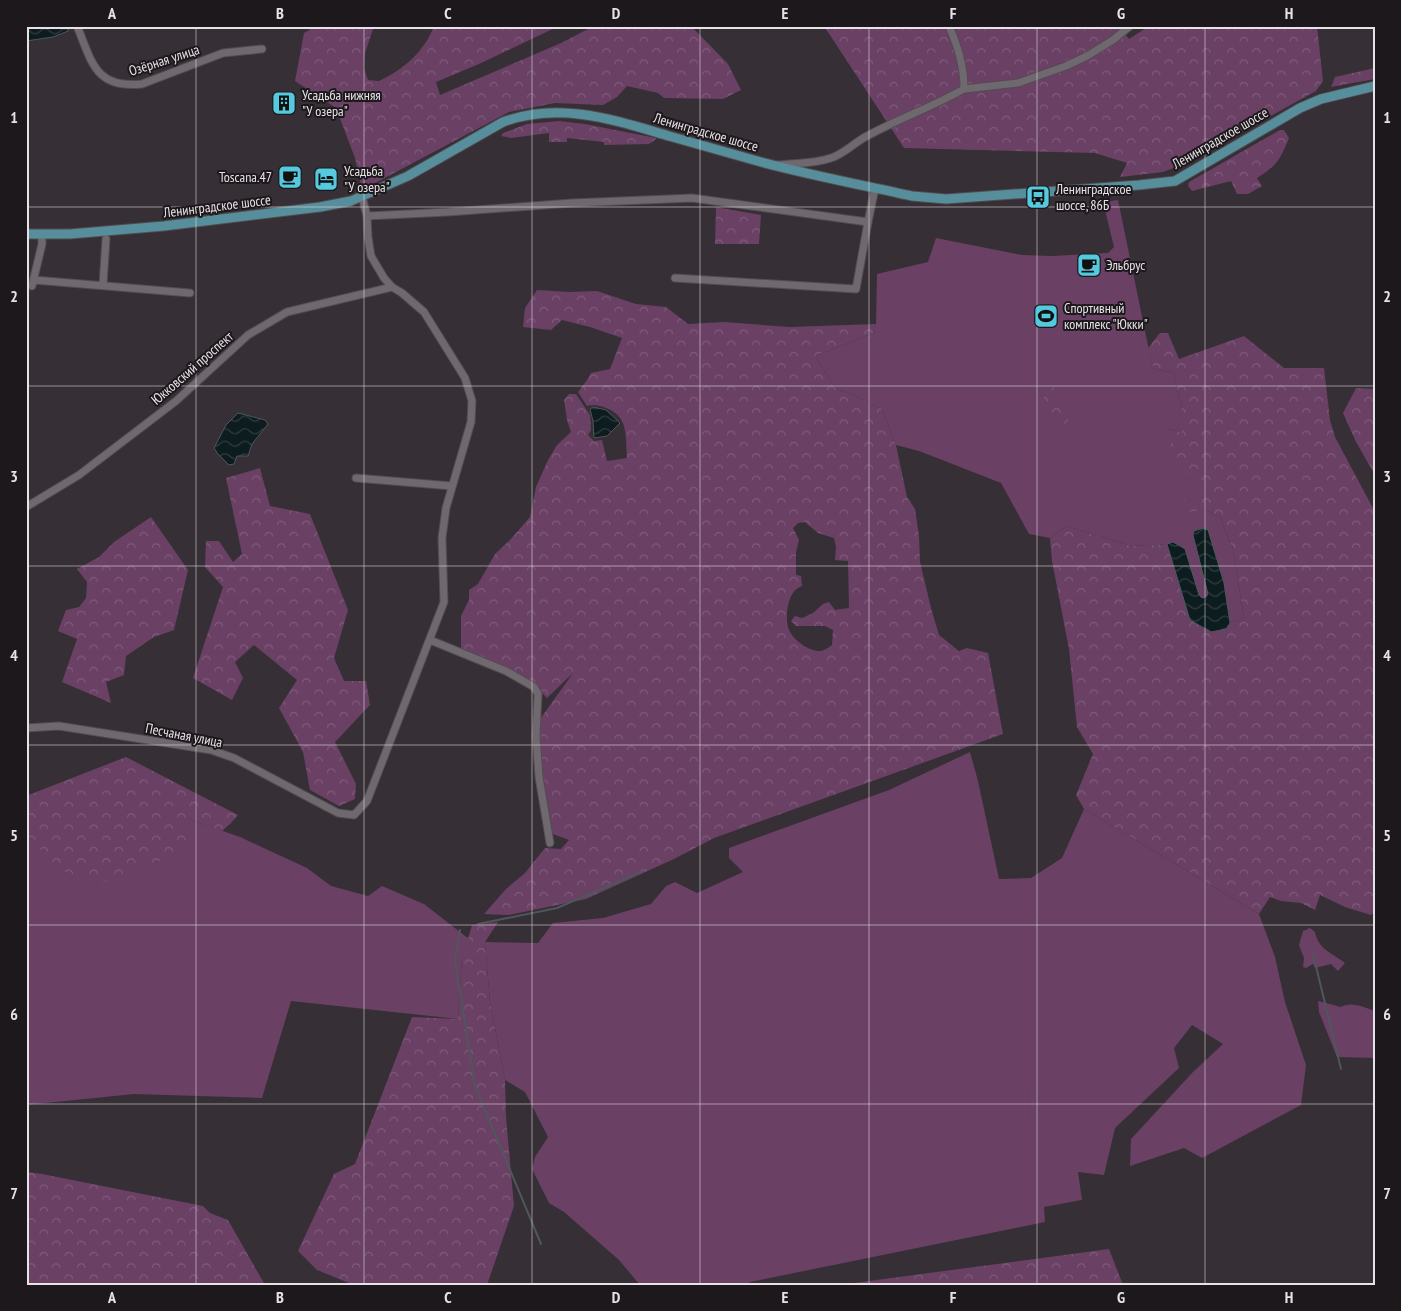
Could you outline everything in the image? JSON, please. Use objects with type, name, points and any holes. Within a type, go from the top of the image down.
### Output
[{"type":"main road","name":"Ленинградское шоссе","points":[[26,234],[104,232],[201,222],[320,207],[351,201],[408,176],[503,122],[516,117],[538,113],[564,112],[617,120],[774,165],[912,196],[946,199],[1139,185],[1175,180],[1300,108],[1321,99],[1375,86]]},
{"type":"street","name":"Озёрная улица","points":[[77,26],[98,72],[104,78],[114,83],[127,86],[142,84],[223,53],[262,49]]},
{"type":"street","points":[[950,26],[960,51],[964,90]]},
{"type":"street","points":[[774,165],[811,163],[832,158],[865,137],[898,120],[941,103],[964,90],[1018,82],[1066,66],[1088,56],[1130,26]]},
{"type":"street","points":[[676,278],[856,289],[875,188]]},
{"type":"street","points":[[362,197],[367,216],[371,256],[384,278],[392,287],[424,312],[465,378],[472,401],[471,422],[446,508],[442,538],[444,602],[430,640],[506,671],[534,687],[538,694],[536,736],[539,777],[550,843]]},
{"type":"street","points":[[367,216],[572,203],[692,198],[868,222]]},
{"type":"street","points":[[42,235],[33,282],[103,285],[190,293]]},
{"type":"street","points":[[103,285],[106,239]]},
{"type":"street","name":"Юкковский проспект","points":[[26,506],[79,475],[109,452],[176,400],[248,335],[287,312],[392,287]]},
{"type":"street","points":[[356,478],[452,486]]},
{"type":"street","name":"Песчаная улица","points":[[26,728],[59,726],[210,750],[234,758],[338,813],[354,814],[367,801],[430,640]]},
{"type":"green space","points":[[316,26],[374,26],[365,53],[364,68],[368,80],[379,81],[388,77],[412,59],[425,44],[434,26],[559,26],[436,82],[440,95],[561,43],[594,26],[691,26],[728,64],[741,90],[723,99],[664,98],[658,93],[627,86],[617,97],[603,105],[555,103],[509,112],[362,190],[355,158],[336,108],[295,81],[304,33]]},
{"type":"green space","points":[[824,26],[1119,26],[1129,39],[1149,26],[1317,26],[1323,81],[1316,91],[1179,166],[1163,172],[1120,177],[1127,163],[1095,153],[904,148]]},
{"type":"green space","points":[[1375,68],[1375,79],[1331,87],[1335,77]]},
{"type":"green space","points":[[559,121],[585,124],[656,138],[649,144],[604,145],[604,142],[567,138],[567,142],[549,142],[549,133],[511,138],[501,136],[503,133],[527,124]]},
{"type":"green space","points":[[1280,130],[1284,130],[1289,138],[1278,161],[1257,178],[1262,186],[1248,194],[1237,194],[1231,181],[1192,191],[1188,186],[1189,182]]},
{"type":"green space","points":[[1118,200],[1152,365],[1156,370],[1173,372],[1182,408],[1182,432],[1169,429],[1182,475],[1210,492],[1188,511],[1206,510],[1220,517],[1233,550],[1244,618],[1230,623],[1226,629],[1183,597],[1167,544],[1132,546],[1066,526],[1050,538],[1029,534],[1001,483],[919,451],[896,445],[882,409],[854,395],[836,389],[815,356],[874,333],[876,324],[877,274],[928,262],[936,238],[1022,255],[1052,256],[1108,253],[1114,247],[1103,202]]},
{"type":"green space","points":[[716,207],[761,215],[759,244],[715,244]]},
{"type":"green space","points":[[537,290],[597,291],[636,304],[666,307],[688,324],[724,322],[790,327],[876,324],[874,333],[815,356],[836,389],[854,395],[882,409],[896,445],[907,497],[915,509],[920,562],[939,635],[959,651],[967,648],[988,653],[1003,734],[714,838],[674,859],[586,899],[509,915],[484,914],[506,889],[525,873],[545,848],[561,849],[569,840],[553,834],[543,794],[538,722],[573,673],[547,698],[530,681],[461,653],[461,616],[469,600],[469,590],[478,584],[495,554],[530,517],[536,487],[548,460],[557,445],[571,432],[564,400],[569,394],[576,394],[590,415],[591,430],[588,435],[594,441],[602,440],[607,461],[627,458],[625,431],[621,418],[608,408],[587,406],[578,392],[591,373],[610,369],[622,338],[562,320],[551,330],[523,327],[525,308]],"holes":[[[805,522],[818,533],[834,538],[836,547],[835,560],[848,561],[849,608],[835,610],[829,602],[823,604],[813,613],[802,618],[795,616],[791,621],[796,626],[825,626],[833,630],[832,645],[821,651],[806,647],[793,636],[788,627],[787,616],[793,592],[802,586],[801,576],[796,575],[796,552],[799,540],[793,528],[798,523]]]},
{"type":"green space","points":[[1160,333],[1168,333],[1179,359],[1244,336],[1284,368],[1324,368],[1330,420],[1335,437],[1375,512],[1375,911],[1371,915],[1345,907],[1320,895],[1315,910],[1301,903],[1281,901],[1270,897],[1259,914],[1084,809],[1076,795],[1093,754],[1077,727],[1069,649],[1052,561],[1050,538],[1066,526],[1132,546],[1167,544],[1190,620],[1226,629],[1230,623],[1244,618],[1233,550],[1220,517],[1206,510],[1188,512],[1184,498],[1186,491],[1209,492],[1176,469],[1168,429],[1182,432],[1182,408],[1173,372],[1156,370],[1152,365],[1148,348]]},
{"type":"green space","points":[[1047,378],[1066,410],[1069,432],[1061,431],[1052,424],[1052,408],[1044,399],[1042,380]]},
{"type":"green space","points":[[1356,388],[1375,389],[1375,475],[1356,442],[1343,413]]},
{"type":"green space","points":[[260,468],[270,506],[310,514],[348,610],[334,658],[344,681],[366,681],[370,705],[335,742],[356,784],[355,799],[339,806],[310,790],[303,752],[279,708],[297,680],[254,645],[235,662],[243,678],[232,700],[193,678],[223,587],[205,567],[206,541],[219,541],[233,562],[242,554],[226,478]]},
{"type":"green space","points":[[151,517],[188,570],[174,630],[154,637],[126,656],[124,675],[106,682],[111,703],[62,682],[77,639],[58,631],[66,610],[79,607],[86,598],[87,582],[77,569],[99,557],[114,542]]},
{"type":"green space","points":[[970,752],[999,879],[1031,878],[1062,858],[1084,809],[1259,914],[1275,957],[1285,1002],[1306,1065],[1301,1105],[1202,1158],[1184,1148],[1130,1166],[1131,1139],[1193,1072],[1223,1044],[1192,1025],[1174,1048],[1179,1068],[1115,1128],[1104,1175],[1078,1172],[1082,1200],[1044,1207],[1045,1222],[750,1282],[746,1285],[640,1285],[619,1260],[564,1212],[549,1203],[532,1169],[535,1157],[548,1137],[525,1092],[505,1080],[490,1003],[485,942],[538,943],[553,923],[603,918],[651,904],[666,886],[675,882],[697,893],[743,872],[729,858],[729,848],[889,790]]},
{"type":"green space","points":[[126,757],[238,815],[222,831],[189,819],[191,844],[157,862],[93,886],[58,868],[26,834],[26,796]]},
{"type":"green space","points":[[189,819],[240,837],[307,868],[331,886],[368,896],[382,886],[424,904],[469,939],[462,959],[458,1019],[291,1001],[262,1098],[134,1094],[26,1105],[26,834]]},
{"type":"green space","points":[[498,922],[485,942],[490,1003],[505,1080],[506,1117],[514,1206],[487,1285],[354,1285],[317,1270],[298,1251],[334,1174],[355,1164],[412,1017],[458,1019],[462,959],[472,925]]},
{"type":"green space","points":[[1310,928],[1315,932],[1322,947],[1345,963],[1338,971],[1331,964],[1315,968],[1313,964],[1306,968],[1303,967],[1304,958],[1299,945],[1303,931]]},
{"type":"green space","points":[[1318,1001],[1341,1007],[1345,1005],[1358,1005],[1375,1011],[1375,1058],[1337,1057],[1319,1012]]},
{"type":"green space","points":[[26,1172],[203,1206],[210,1213],[228,1220],[265,1285],[26,1285]]},
{"type":"green space","points":[[1109,1249],[1123,1285],[839,1285]]},
{"type":"water","points":[[26,26],[69,26],[68,31],[53,37],[26,41]]},
{"type":"water","points":[[593,407],[606,410],[620,423],[607,436],[594,438],[590,409]]},
{"type":"water","points":[[238,413],[265,420],[268,424],[252,444],[248,456],[237,456],[234,464],[229,465],[214,448],[226,425]]},
{"type":"water","points":[[1203,528],[1208,530],[1224,583],[1230,623],[1226,629],[1211,632],[1190,620],[1167,544],[1173,542],[1185,549],[1199,595],[1202,598],[1206,597],[1208,594],[1193,535],[1194,531]]},
{"type":"waterway","points":[[478,924],[557,908],[640,872]]},
{"type":"waterway","points":[[460,930],[455,960],[475,1086],[541,1244]]},
{"type":"waterway","points":[[1313,954],[1341,1069]]},
{"type":"place","name":"Усадьба нижняя \"У озера\"","points":[[284,103]]},
{"type":"place","name":"Toscana.47","points":[[290,177]]},
{"type":"place","name":"Усадьба \"У озера\"","points":[[326,179]]},
{"type":"place","name":"Ленинградское шоссе, 86Б","points":[[1038,197]]},
{"type":"place","name":"Эльбрус","points":[[1089,265]]},
{"type":"place","name":"Спортивный комплекс \"Юкки\"","points":[[1046,316]]}]
